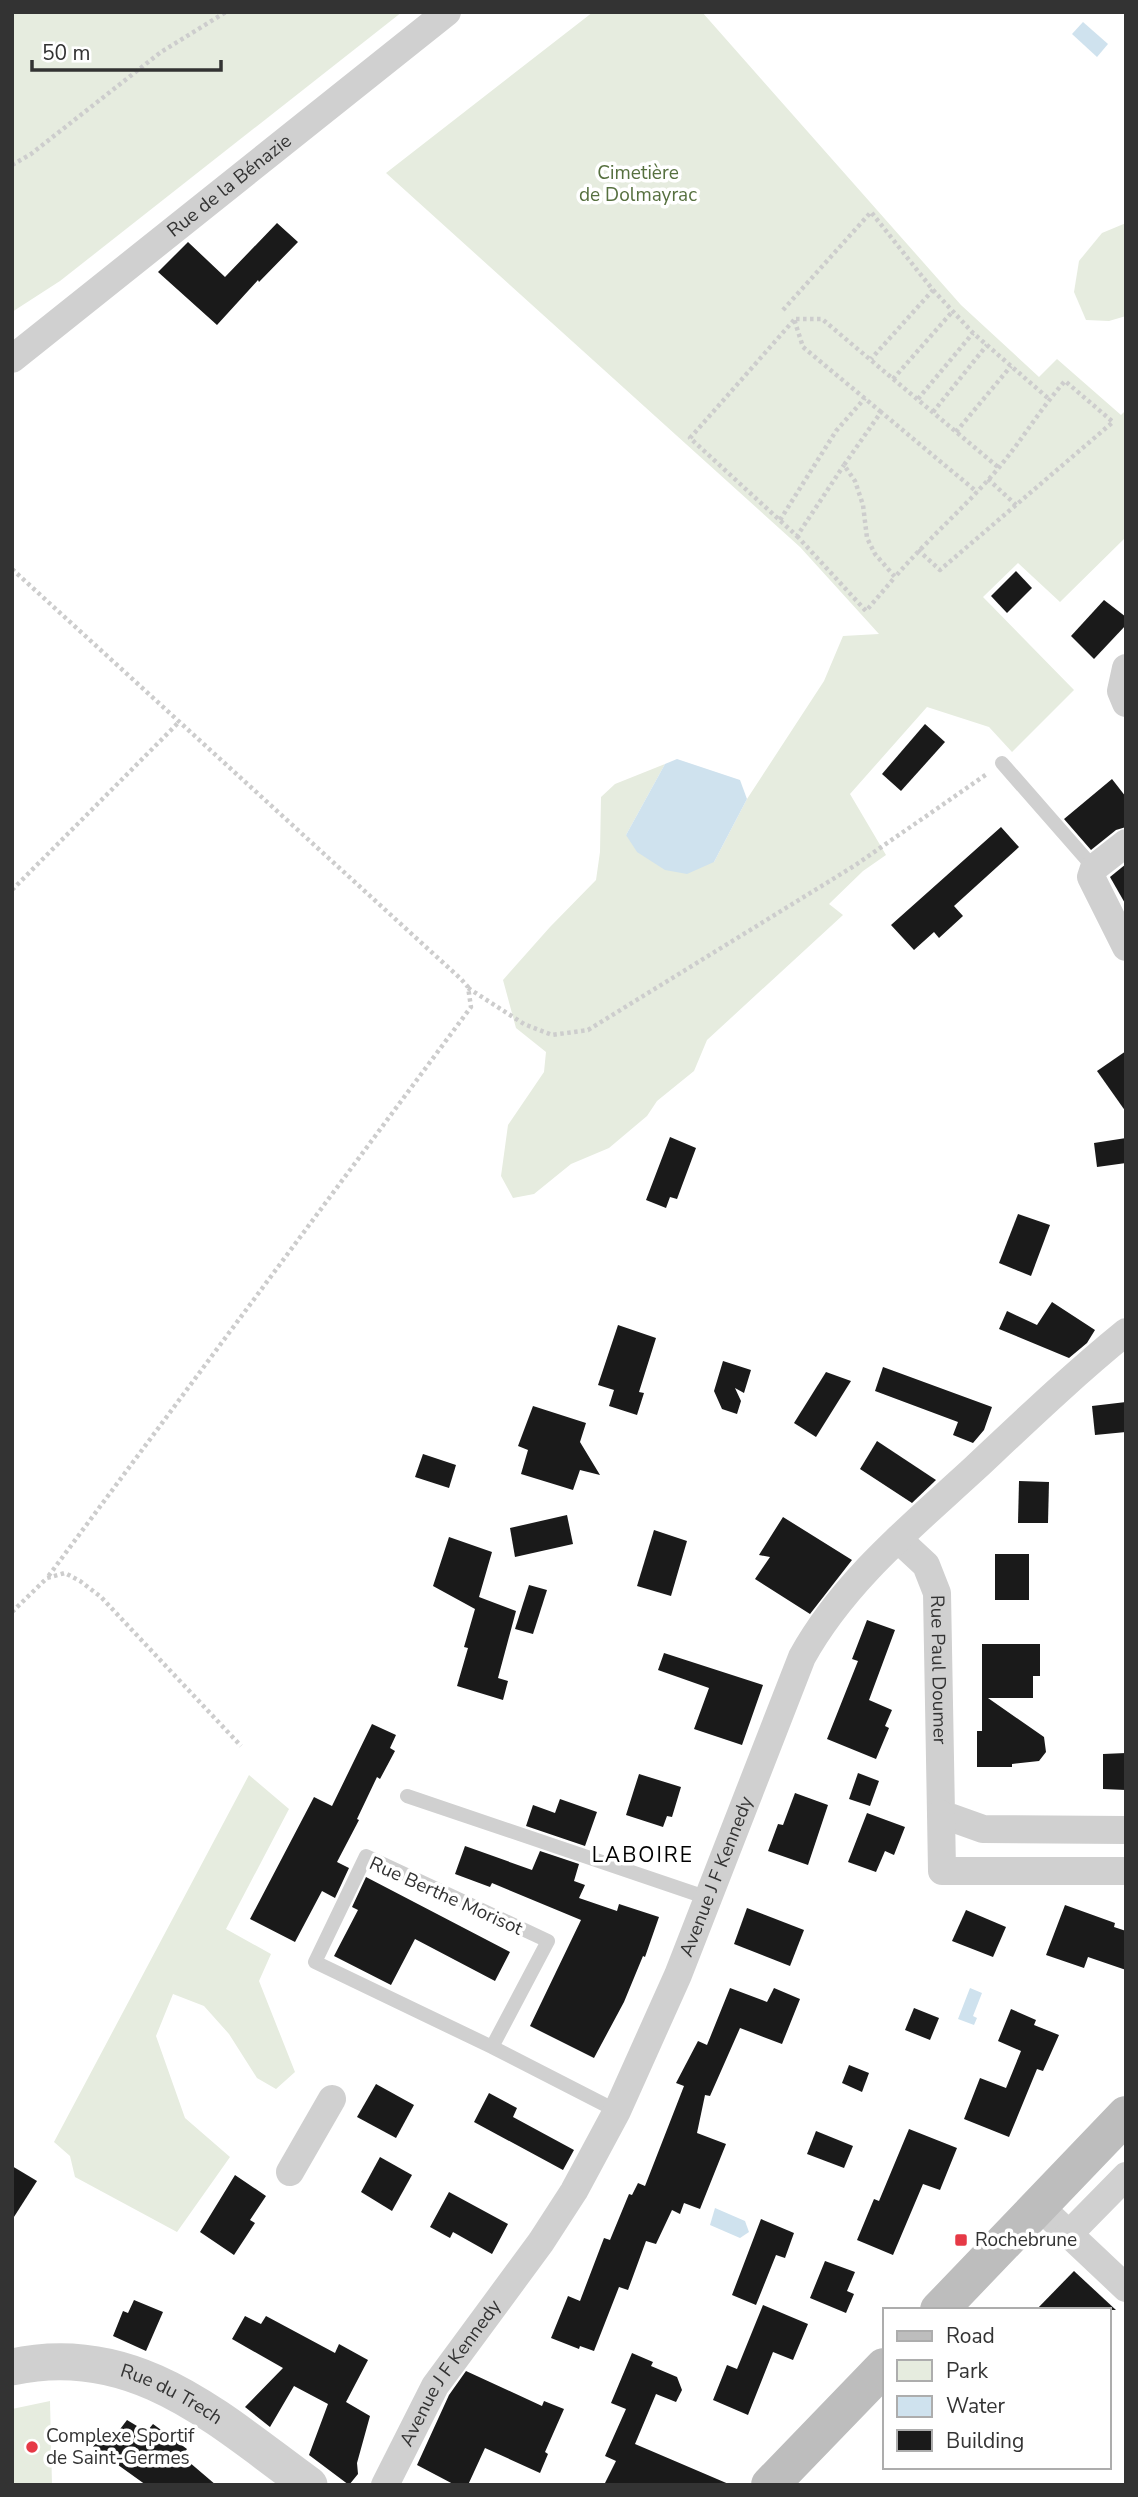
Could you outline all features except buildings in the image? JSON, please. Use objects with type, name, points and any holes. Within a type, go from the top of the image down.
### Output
[{"type":"main road","points":[[941,2308],[1126,2115]]},
{"type":"main road","points":[[770,2485],[883,2368]]},
{"type":"street","name":"Rue de la Bénazie","points":[[12,359],[447,12]]},
{"type":"street","points":[[1126,668],[1121,691],[1126,703]]},
{"type":"street","points":[[1126,843],[1094,868],[1091,877],[1126,947]]},
{"type":"street","name":"Avenue J F Kennedy","points":[[385,2485],[435,2386],[541,2242],[574,2191],[617,2110],[662,2013],[802,1657],[816,1631],[844,1594],[898,1539],[1126,1332]]},
{"type":"street","name":"Rue Paul Doumer","points":[[898,1539],[926,1565],[937,1593],[942,1871],[1126,1871]]},
{"type":"street","points":[[941,1814],[983,1829],[1126,1830]]},
{"type":"street","points":[[290,2172],[332,2099]]},
{"type":"street","points":[[1069,2234],[1126,2176]]},
{"type":"street","points":[[1039,2206],[1126,2288]]},
{"type":"street","name":"Rue du Trech","points":[[12,2367],[36,2362],[63,2361],[91,2363],[140,2375],[199,2405],[309,2485]]},
{"type":"lane","points":[[1002,763],[1094,868]]},
{"type":"lane","points":[[407,1796],[708,1898]]},
{"type":"lane","name":"Rue Berthe Morisot","points":[[492,2047],[548,1941],[366,1856],[315,1962],[617,2110]]},
{"type":"path","points":[[12,164],[31,153],[161,52],[226,12]]},
{"type":"path","points":[[783,310],[871,212],[952,312],[1049,399]]},
{"type":"path","points":[[870,359],[933,290]]},
{"type":"path","points":[[893,379],[952,312]]},
{"type":"path","points":[[794,319],[803,346],[977,492]]},
{"type":"path","points":[[918,550],[940,570],[1113,422],[1065,381],[999,468],[918,550],[866,611],[797,536],[690,438],[794,319],[822,319],[999,468]]},
{"type":"path","points":[[918,399],[973,333]]},
{"type":"path","points":[[933,412],[988,345]]},
{"type":"path","points":[[956,432],[1012,366]]},
{"type":"path","points":[[780,520],[836,430],[865,398]]},
{"type":"path","points":[[797,536],[881,412]]},
{"type":"path","points":[[845,465],[855,481],[863,505],[867,538],[875,554],[895,577]]},
{"type":"path","points":[[988,480],[1016,505]]},
{"type":"path","points":[[12,569],[468,987],[524,1024],[552,1035],[588,1030],[854,866],[1002,763]]},
{"type":"path","points":[[12,890],[179,722]]},
{"type":"path","points":[[12,1612],[47,1578],[471,1007],[468,987]]},
{"type":"path","points":[[47,1578],[65,1573],[101,1597],[241,1746]]},
{"type":"green space","points":[[12,12],[402,12],[60,281],[12,312]]},
{"type":"green space","name":"Cimetière de Dolmayrac","points":[[593,12],[702,12],[961,305],[1039,377],[1057,359],[1121,415],[1126,410],[1126,537],[1060,602],[1018,563],[983,597],[1074,690],[1012,752],[989,727],[927,707],[850,794],[886,855],[863,871],[829,904],[843,915],[707,1040],[694,1071],[657,1101],[647,1116],[609,1148],[571,1164],[534,1194],[513,1198],[501,1176],[508,1125],[544,1072],[546,1052],[516,1028],[503,980],[596,880],[600,852],[601,797],[615,784],[665,764],[626,835],[714,862],[747,799],[824,681],[843,636],[879,634],[800,547],[386,173]]},
{"type":"green space","points":[[1126,223],[1126,316],[1109,321],[1086,320],[1074,292],[1079,261],[1102,233]]},
{"type":"green space","points":[[249,1775],[289,1809],[226,1929],[271,1954],[259,1981],[295,2072],[276,2089],[257,2078],[229,2034],[204,2006],[173,1994],[156,2036],[185,2118],[230,2157],[177,2232],[75,2177],[70,2156],[54,2142]]},
{"type":"green space","name":"Complexe Sportif de Saint-Germes","points":[[50,2401],[52,2485],[12,2485],[12,2409]]},
{"type":"water","points":[[1083,22],[1108,44],[1097,57],[1072,34]]},
{"type":"water","points":[[677,759],[740,780],[747,799],[714,862],[687,874],[665,870],[637,852],[626,835],[665,764]]},
{"type":"water","points":[[970,1988],[982,1993],[973,2016],[977,2018],[974,2025],[958,2019]]},
{"type":"water","points":[[715,2208],[745,2221],[749,2232],[740,2238],[710,2225]]},
{"type":"place","name":"Rochebrune","points":[[961,2240]]},
{"type":"place","name":"Complexe Sportif de Saint-Germes","points":[[32,2447]]},
{"type":"district","name":"LABOIRE","points":[[643,1855]]}]
